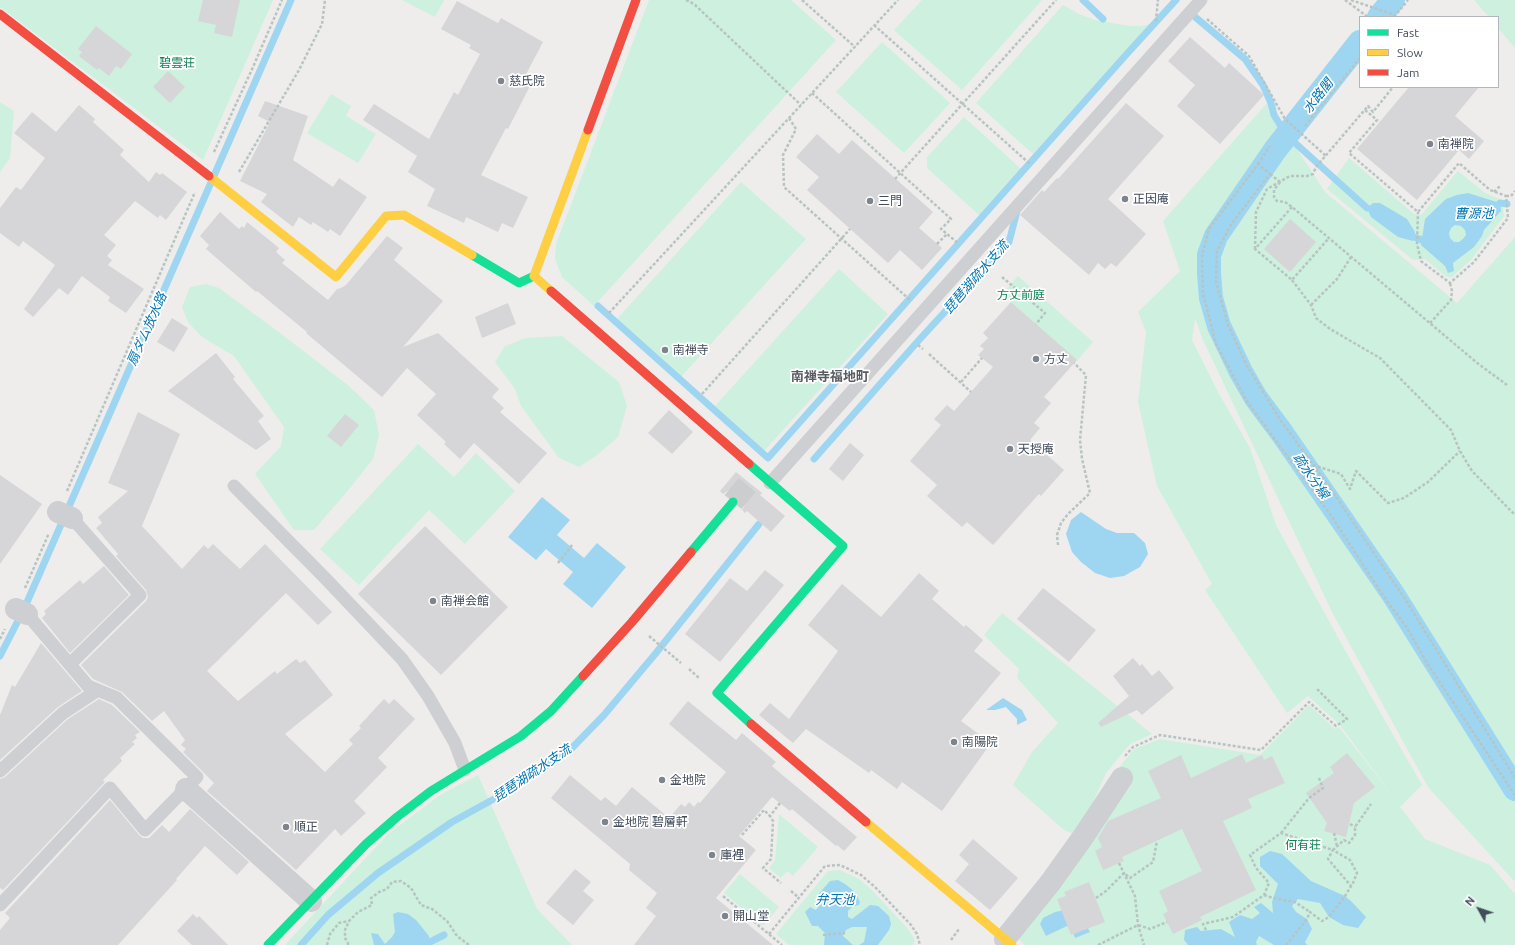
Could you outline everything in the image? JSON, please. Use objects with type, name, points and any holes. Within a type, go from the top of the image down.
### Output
[{"type":"street","points":[[0,14],[218,183],[336,277],[386,216],[404,215],[519,283],[534,276],[636,0]]},
{"type":"street","points":[[534,276],[687,410],[756,475],[770,483],[843,546],[717,693],[751,724],[1009,942],[1083,837],[1122,768]]},
{"type":"street","points":[[268,945],[366,844],[397,817],[431,791],[521,736],[552,711],[627,627],[733,502]]},
{"type":"street","points":[[186,789],[311,901]]},
{"type":"lane","points":[[770,483],[1202,0]]},
{"type":"lane","points":[[234,486],[402,659],[428,696],[455,742],[465,770]]},
{"type":"lane","points":[[65,515],[140,595],[70,664]]},
{"type":"lane","points":[[0,905],[110,788],[145,830],[197,777],[117,698],[88,686],[70,664],[21,611]]},
{"type":"lane","points":[[0,771],[63,713],[98,690]]},
{"type":"path","points":[[0,639],[21,611],[65,515],[185,213],[206,174],[282,0]]},
{"type":"path","points":[[228,192],[249,153],[299,70],[322,24],[325,0]]},
{"type":"path","points":[[686,0],[694,4],[801,105]]},
{"type":"path","points":[[802,0],[855,47]]},
{"type":"path","points":[[594,330],[898,0]]},
{"type":"path","points":[[895,179],[1056,0]]},
{"type":"path","points":[[1156,20],[1158,0]]},
{"type":"path","points":[[1345,0],[1367,16]]},
{"type":"path","points":[[1351,0],[1394,16],[1408,0]]},
{"type":"path","points":[[1206,18],[1249,56],[1285,119],[1326,156]]},
{"type":"path","points":[[874,25],[1044,176]]},
{"type":"path","points":[[1305,126],[1359,59]]},
{"type":"path","points":[[1255,249],[1256,212],[1267,189],[1290,176],[1307,176],[1313,174],[1316,167],[1368,106],[1373,112],[1392,88]]},
{"type":"path","points":[[812,93],[951,219],[941,229],[972,257]]},
{"type":"path","points":[[1365,110],[1377,120],[1349,154],[1418,212]]},
{"type":"path","points":[[789,118],[796,129],[782,155],[784,187],[923,312]]},
{"type":"path","points":[[1270,146],[1259,165],[1209,229],[1202,256],[1203,293],[1216,344],[1248,403],[1330,514],[1384,597],[1407,628],[1436,676],[1515,796]]},
{"type":"path","points":[[1430,323],[1451,300],[1452,291],[1450,283],[1421,260],[1417,244],[1418,212],[1459,163],[1494,192],[1511,196],[1515,191]]},
{"type":"path","points":[[1259,165],[1280,182]]},
{"type":"path","points":[[1269,173],[1232,223],[1217,251],[1216,282],[1228,325],[1246,364],[1281,421],[1361,532],[1414,613],[1515,778]]},
{"type":"path","points":[[1280,182],[1274,190],[1274,197],[1277,201],[1285,202],[1292,207],[1476,362],[1507,385]]},
{"type":"path","points":[[1494,192],[1500,186]]},
{"type":"path","points":[[1450,283],[1474,262],[1508,218],[1506,196]]},
{"type":"path","points":[[1255,249],[1292,207]]},
{"type":"path","points":[[687,410],[850,229]]},
{"type":"path","points":[[937,244],[947,234]]},
{"type":"path","points":[[1292,280],[1329,238]]},
{"type":"path","points":[[1255,249],[1292,280],[1311,305],[1316,318],[1330,329],[1380,358],[1451,430],[1460,451],[1472,471],[1515,516]]},
{"type":"path","points":[[1311,305],[1338,279],[1351,257]]},
{"type":"path","points":[[1002,277],[1045,313],[1036,324]]},
{"type":"path","points":[[928,354],[971,392]]},
{"type":"path","points":[[961,382],[982,358]]},
{"type":"path","points":[[1058,544],[1057,535],[1061,523],[1090,493],[1082,459],[1080,440],[1086,375],[1074,364]]},
{"type":"path","points":[[1313,465],[1341,474],[1350,490],[1356,471],[1388,503],[1404,498],[1428,482],[1460,451]]},
{"type":"path","points":[[558,563],[572,545]]},
{"type":"path","points":[[657,643],[681,663]]},
{"type":"path","points":[[1122,768],[1132,747],[1160,735],[1261,750],[1309,702],[1336,726],[1347,719],[1316,688]]},
{"type":"path","points":[[1206,930],[1203,924],[1233,917],[1264,895],[1270,883],[1256,868],[1250,855],[1281,833],[1309,798],[1323,788],[1319,778]]},
{"type":"path","points":[[770,816],[780,803]]},
{"type":"path","points":[[1351,886],[1328,859],[1333,850],[1344,840],[1349,843],[1354,835],[1355,826],[1371,804]]},
{"type":"path","points":[[742,835],[764,810],[770,816],[773,821],[770,859],[764,868],[781,883]]},
{"type":"path","points":[[1350,824],[1355,826]]},
{"type":"path","points":[[1264,895],[1295,902],[1322,921],[1329,917],[1345,896],[1357,873],[1350,860],[1333,850],[1281,833]]},
{"type":"path","points":[[1334,834],[1337,846]]},
{"type":"path","points":[[1124,873],[1130,878],[1152,862],[1157,841]]},
{"type":"path","points":[[1119,863],[1135,896],[1138,925],[1144,945]]},
{"type":"path","points":[[768,934],[825,866],[840,865],[862,875],[875,887],[911,925],[917,934],[920,945]]},
{"type":"path","points":[[1096,898],[1106,891],[1124,873]]},
{"type":"path","points":[[348,945],[345,938],[345,930],[349,921],[358,912],[372,905],[371,898],[379,892],[387,889],[392,882],[401,881],[411,888],[420,905],[432,909],[446,921],[457,936],[469,945]]},
{"type":"path","points":[[791,892],[798,898]]},
{"type":"path","points":[[723,896],[782,945]]},
{"type":"path","points":[[1286,945],[1307,919],[1310,912]]},
{"type":"path","points":[[328,945],[330,934],[339,923],[349,921]]},
{"type":"path","points":[[1098,945],[1138,925],[1150,929],[1167,922]]},
{"type":"path","points":[[823,935],[845,933]]},
{"type":"green space","name":"碧雲荘","points":[[0,0],[273,0],[203,160],[0,7]]},
{"type":"green space","points":[[402,0],[444,0],[435,17]]},
{"type":"green space","points":[[649,0],[791,0],[836,40],[594,306],[562,277],[555,259],[556,244]]},
{"type":"green space","points":[[922,0],[1042,0],[962,90],[894,30]]},
{"type":"green space","points":[[1474,0],[1515,0],[1515,48],[1499,29],[1499,16],[1488,16]]},
{"type":"green space","points":[[1063,5],[1079,14],[1095,20],[1130,26],[1151,24],[1033,154],[976,103]]},
{"type":"green space","points":[[882,42],[950,103],[904,153],[836,92]]},
{"type":"green space","points":[[331,94],[351,106],[346,116],[376,134],[358,163],[307,133]]},
{"type":"green space","points":[[0,102],[14,111],[10,158],[0,172]]},
{"type":"green space","name":"何有荘","points":[[1267,103],[1325,192],[1457,303],[1515,237],[1515,882],[1428,787],[1332,612],[1203,340],[1195,318],[1192,340],[1218,392],[1250,448],[1276,525],[1361,679],[1422,785],[1400,807],[1425,839],[1490,865],[1515,894],[1515,945],[1025,945],[1014,935],[1115,773],[1134,749],[1160,739],[1260,755],[1309,705],[1335,729],[1339,727],[1395,799],[1339,724],[1308,696],[1287,713],[1205,590],[1212,584],[1157,486],[1138,402],[1146,332],[1138,312],[1180,271],[1163,221]]},
{"type":"green space","points":[[964,117],[1021,169],[979,215],[927,168],[927,157]]},
{"type":"green space","points":[[1349,158],[1414,214],[1421,215],[1458,171],[1485,193],[1502,200],[1504,216],[1471,260],[1451,278],[1444,275],[1425,259],[1413,260],[1327,189]]},
{"type":"green space","points":[[741,182],[806,239],[681,377],[617,319]]},
{"type":"green space","points":[[839,269],[888,314],[764,451],[715,406]]},
{"type":"green space","name":"方丈前庭","points":[[1018,276],[1093,342],[1077,361],[1002,294]]},
{"type":"green space","points":[[206,284],[219,288],[280,333],[349,386],[374,410],[379,435],[373,459],[314,530],[294,530],[255,474],[281,446],[284,427],[234,356],[202,337],[188,322],[182,307],[190,287]]},
{"type":"green space","points":[[562,336],[619,382],[627,406],[618,437],[596,456],[579,467],[559,458],[521,406],[515,389],[495,362],[505,346],[526,338]]},
{"type":"green space","points":[[418,444],[454,477],[476,453],[515,491],[465,544],[429,510],[359,585],[320,549]]},
{"type":"green space","points":[[1002,613],[1152,734],[1130,744],[1106,773],[1078,836],[1064,830],[1013,785],[1032,752],[1058,723],[1017,678],[1019,669],[984,635]]},
{"type":"green space","points":[[478,775],[537,909],[572,945],[285,945],[388,834],[440,795]]},
{"type":"green space","points":[[779,814],[818,847],[793,876],[787,871],[781,878],[769,868],[775,860]]},
{"type":"green space","points":[[840,870],[859,879],[873,891],[908,929],[915,940],[913,945],[789,945],[776,934],[828,871]]},
{"type":"green space","points":[[740,874],[779,907],[763,926],[724,893]]},
{"type":"water","name":"曹源池","points":[[1468,193],[1500,203],[1501,211],[1484,230],[1482,236],[1474,247],[1453,263],[1454,271],[1448,273],[1445,266],[1421,245],[1425,219],[1446,199]],"holes":[[[1455,225],[1461,226],[1465,230],[1466,235],[1459,242],[1454,242],[1450,238],[1449,233],[1451,228]]]},
{"type":"water","points":[[1373,203],[1380,203],[1407,219],[1415,232],[1413,241],[1398,237],[1371,217],[1367,208]]},
{"type":"water","points":[[542,497],[570,520],[557,535],[584,558],[597,543],[626,567],[592,608],[563,584],[573,572],[546,549],[536,560],[508,537]]},
{"type":"water","points":[[1081,512],[1106,529],[1117,533],[1134,533],[1145,543],[1148,554],[1140,567],[1124,576],[1110,578],[1095,573],[1081,562],[1072,552],[1066,534],[1071,520]]},
{"type":"water","points":[[1003,698],[1022,710],[1027,720],[1017,725],[1017,719],[1006,707],[995,710],[986,710]]},
{"type":"water","points":[[1270,851],[1282,854],[1311,881],[1345,896],[1352,902],[1366,917],[1358,928],[1343,925],[1329,917],[1320,903],[1298,899],[1292,906],[1296,912],[1307,919],[1312,929],[1305,942],[1307,945],[1274,945],[1259,936],[1256,942],[1257,945],[1188,945],[1184,940],[1185,930],[1197,927],[1201,931],[1221,929],[1235,937],[1229,922],[1240,915],[1252,919],[1260,913],[1254,907],[1261,903],[1273,913],[1272,902],[1278,884],[1260,866],[1260,857]]},
{"type":"water","name":"弁天池","points":[[838,880],[854,891],[860,902],[859,905],[853,906],[848,911],[848,917],[852,919],[870,905],[878,906],[889,916],[891,924],[889,930],[878,945],[859,945],[864,942],[867,927],[852,927],[846,930],[843,936],[853,945],[824,945],[825,933],[818,926],[812,926],[805,912],[810,907],[816,910],[819,906],[817,896],[830,881]]},
{"type":"water","points":[[1076,908],[1090,932],[1075,938],[1072,929],[1067,926],[1046,936],[1040,924],[1043,918],[1055,912]]},
{"type":"water","points":[[398,912],[408,914],[416,920],[429,936],[430,945],[374,945],[371,933],[378,934],[385,944],[392,937],[395,932],[393,914]]},
{"type":"building","points":[[203,0],[240,0],[232,37],[214,33],[216,25],[198,21]]},
{"type":"building","points":[[457,1],[498,23],[501,18],[543,42],[523,80],[531,84],[508,129],[506,128],[481,175],[528,197],[513,228],[502,223],[498,232],[466,217],[464,223],[427,206],[435,189],[408,172],[417,156],[363,120],[374,104],[429,139],[454,92],[458,95],[480,54],[469,48],[471,45],[441,29]]},
{"type":"building","points":[[96,26],[132,54],[121,69],[116,66],[109,76],[99,68],[97,70],[79,56],[82,52],[78,49]]},
{"type":"building","points":[[1190,37],[1225,68],[1229,63],[1264,95],[1220,144],[1177,106],[1195,85],[1168,61]]},
{"type":"building","points":[[168,71],[185,87],[170,103],[153,87]]},
{"type":"building","points":[[1408,88],[1478,88],[1455,116],[1484,141],[1469,159],[1459,150],[1417,200],[1357,149]]},
{"type":"building","points":[[265,101],[308,116],[293,160],[333,187],[339,178],[367,197],[340,236],[330,229],[328,232],[313,222],[311,225],[299,217],[293,227],[261,202],[267,194],[240,181],[270,122],[258,116]]},
{"type":"building","points":[[1126,103],[1164,136],[1108,199],[1146,234],[1116,267],[1111,263],[1105,269],[1098,263],[1089,275],[1020,215],[1042,190],[1044,192],[1057,178],[1058,179]]},
{"type":"building","points":[[79,105],[95,119],[93,122],[124,150],[120,155],[149,182],[156,172],[160,175],[162,173],[187,192],[166,220],[160,215],[158,218],[135,201],[104,235],[116,245],[107,256],[112,260],[108,265],[144,289],[126,313],[108,301],[110,297],[82,276],[68,295],[59,288],[33,317],[24,309],[55,265],[23,241],[19,247],[0,233],[0,208],[16,187],[21,190],[45,158],[14,133],[32,112],[56,132]]},
{"type":"building","name":"三門","points":[[817,134],[839,154],[852,140],[933,212],[919,228],[942,248],[922,270],[900,250],[888,263],[807,190],[819,177],[796,157]]},
{"type":"building","points":[[220,212],[239,229],[242,226],[244,228],[247,222],[279,248],[276,252],[285,260],[282,263],[328,300],[337,289],[346,285],[387,236],[403,248],[394,260],[443,301],[403,347],[438,333],[499,389],[492,397],[504,408],[500,412],[547,453],[519,484],[474,443],[460,459],[444,444],[446,442],[417,415],[436,394],[407,368],[382,397],[306,333],[307,332],[257,291],[256,292],[206,249],[209,245],[200,236]]},
{"type":"building","points":[[1290,219],[1316,242],[1290,272],[1264,249]]},
{"type":"building","points":[[1011,302],[1077,360],[1044,397],[1051,403],[1034,423],[1040,428],[1030,440],[1064,470],[1041,496],[1039,494],[993,545],[967,522],[962,527],[927,496],[937,485],[910,461],[941,425],[934,419],[947,405],[954,411],[993,367],[978,355],[984,349],[980,346],[988,338],[983,333]]},
{"type":"building","points":[[508,303],[516,324],[482,338],[475,317]]},
{"type":"building","points":[[172,318],[188,328],[174,352],[157,342]]},
{"type":"building","points":[[216,353],[235,377],[233,379],[264,416],[258,421],[271,439],[256,450],[168,391]]},
{"type":"building","points":[[669,410],[693,432],[672,454],[648,433]]},
{"type":"building","points":[[138,412],[180,434],[142,526],[182,569],[204,545],[208,549],[213,544],[240,569],[265,544],[332,612],[318,625],[286,593],[207,671],[238,701],[275,671],[277,674],[296,659],[300,663],[305,660],[333,695],[285,734],[325,772],[353,744],[349,740],[361,728],[359,726],[384,699],[389,704],[394,699],[415,719],[378,758],[387,767],[354,801],[366,813],[341,836],[335,829],[296,870],[207,791],[214,783],[183,752],[186,749],[181,745],[185,740],[164,711],[152,721],[122,692],[93,679],[81,665],[146,601],[148,597],[146,590],[116,556],[118,554],[96,528],[102,523],[98,517],[128,491],[108,483]]},
{"type":"building","points":[[345,414],[359,425],[341,447],[327,436]]},
{"type":"building","points":[[850,443],[864,455],[843,481],[829,469]]},
{"type":"building","points":[[736,472],[762,493],[760,495],[785,516],[771,532],[747,511],[745,513],[742,510],[745,505],[745,498],[741,492],[729,490],[723,494],[720,491]]},
{"type":"building","points":[[0,475],[42,504],[0,564]]},
{"type":"building","name":"南禅会館","points":[[425,526],[508,607],[441,675],[358,594]]},
{"type":"building","points":[[104,566],[129,595],[70,653],[42,618],[46,614],[44,611],[80,580],[83,584]]},
{"type":"building","points":[[765,570],[784,585],[720,662],[685,634],[730,578],[747,591]]},
{"type":"building","points":[[919,573],[939,591],[932,599],[964,627],[966,625],[983,640],[974,651],[1001,673],[961,721],[991,743],[942,811],[902,782],[897,789],[871,770],[869,773],[806,729],[793,743],[759,715],[770,703],[789,719],[838,651],[808,625],[842,584],[881,617]]},
{"type":"building","points":[[1043,588],[1096,630],[1069,662],[1017,619]]},
{"type":"building","points":[[41,643],[82,691],[58,707],[0,760],[0,715],[12,685],[15,687]]},
{"type":"building","points":[[1133,658],[1140,666],[1142,664],[1152,676],[1159,670],[1174,688],[1142,715],[1137,710],[1101,727],[1098,723],[1129,696],[1113,676]]},
{"type":"building","points":[[99,699],[112,705],[140,732],[135,735],[137,738],[132,742],[135,744],[120,758],[122,761],[103,780],[105,782],[3,890],[0,888],[0,779],[5,777],[68,719]]},
{"type":"building","points":[[688,701],[736,740],[742,733],[776,762],[772,766],[857,837],[844,851],[792,809],[790,811],[772,797],[739,836],[756,850],[716,898],[773,945],[634,945],[656,916],[646,908],[657,893],[629,870],[630,864],[551,798],[570,775],[601,801],[605,797],[616,806],[632,787],[669,818],[681,804],[685,807],[689,802],[694,807],[698,802],[700,803],[726,772],[669,724]]},
{"type":"building","points":[[1347,753],[1375,787],[1354,803],[1346,837],[1324,831],[1327,823],[1306,793],[1334,773],[1330,767]]},
{"type":"building","points":[[1242,754],[1246,763],[1262,755],[1264,760],[1272,756],[1285,783],[1248,799],[1252,808],[1223,821],[1256,890],[1200,917],[1202,920],[1173,934],[1163,914],[1168,911],[1159,891],[1202,871],[1182,829],[1122,857],[1124,861],[1103,870],[1095,851],[1102,847],[1098,838],[1108,821],[1161,798],[1148,771],[1181,755],[1191,778]]},
{"type":"building","points":[[110,800],[143,838],[149,838],[162,825],[169,832],[190,809],[249,862],[237,875],[205,846],[176,879],[177,880],[118,945],[0,945],[0,930],[10,918],[5,913]]},
{"type":"building","points":[[973,839],[1018,878],[990,910],[955,881],[969,864],[959,855]]},
{"type":"building","points":[[575,869],[591,882],[583,891],[594,900],[573,925],[546,903]]},
{"type":"building","points":[[1089,882],[1105,922],[1071,935],[1057,899],[1066,896],[1064,892]]},
{"type":"building","points":[[193,914],[197,918],[199,916],[228,945],[192,945],[177,931]]},
{"type":"waterway","name":"扇ダム放水路","points":[[0,656],[24,609],[291,0]]},
{"type":"waterway","points":[[1083,0],[1103,19]]},
{"type":"waterway","points":[[598,306],[768,458],[1176,0]]},
{"type":"waterway","name":"水路閣","points":[[1380,16],[1393,0]]},
{"type":"waterway","points":[[1194,16],[1245,59],[1263,85],[1271,103],[1274,115],[1282,128],[1294,142],[1367,208]]},
{"type":"waterway","name":"疏水分線","points":[[1359,43],[1275,150],[1216,236],[1209,255],[1211,298],[1219,326],[1241,372],[1256,398],[1282,433],[1393,594],[1515,789]]},
{"type":"waterway","points":[[1500,203],[1507,204]]},
{"type":"waterway","name":"琵琶湖疏水支流","points":[[814,459],[919,340],[1009,242],[1017,211]]},
{"type":"waterway","points":[[1414,237],[1422,240]]},
{"type":"waterway","name":"琵琶湖疏水支流","points":[[301,945],[328,915],[378,873],[452,822],[503,794],[571,749],[604,715],[656,653],[759,524]]},
{"type":"waterway","points":[[430,942],[444,935]]},
{"type":"tunnel","points":[[733,502],[749,483]]},
{"type":"traffic: fast","points":[[472,255],[519,283],[534,276]]},
{"type":"traffic: fast","points":[[749,464],[843,546],[717,693],[751,724]]},
{"type":"traffic: fast","points":[[691,552],[733,502]]},
{"type":"traffic: fast","points":[[268,945],[366,844],[397,817],[431,791],[521,736],[551,711],[583,676]]},
{"type":"traffic: slow","points":[[551,291],[534,276],[588,130]]},
{"type":"traffic: slow","points":[[209,176],[336,277],[386,216],[404,215],[472,255]]},
{"type":"traffic: slow","points":[[866,822],[1012,945]]},
{"type":"traffic: jam","points":[[588,130],[636,0]]},
{"type":"traffic: jam","points":[[0,14],[209,176]]},
{"type":"traffic: jam","points":[[551,291],[749,464]]},
{"type":"traffic: jam","points":[[583,676],[632,622],[691,552]]},
{"type":"traffic: jam","points":[[751,724],[866,822]]},
{"type":"place","name":"慈氏院","points":[[501,81]]},
{"type":"place","name":"南禅院","points":[[1430,144]]},
{"type":"place","name":"正因庵","points":[[1125,199]]},
{"type":"place","name":"三門","points":[[870,201]]},
{"type":"place","name":"南禅寺","points":[[665,350]]},
{"type":"place","name":"方丈","points":[[1036,359]]},
{"type":"place","name":"天授庵","points":[[1010,449]]},
{"type":"place","name":"南禅会館","points":[[433,601]]},
{"type":"place","name":"南陽院","points":[[954,742]]},
{"type":"place","name":"金地院","points":[[662,780]]},
{"type":"place","name":"金地院 碧層軒","points":[[605,822]]},
{"type":"place","name":"順正","points":[[286,827]]},
{"type":"place","name":"庫裡","points":[[712,855]]},
{"type":"place","name":"開山堂","points":[[725,916]]},
{"type":"district","name":"南禅寺福地町","points":[[830,377]]}]
